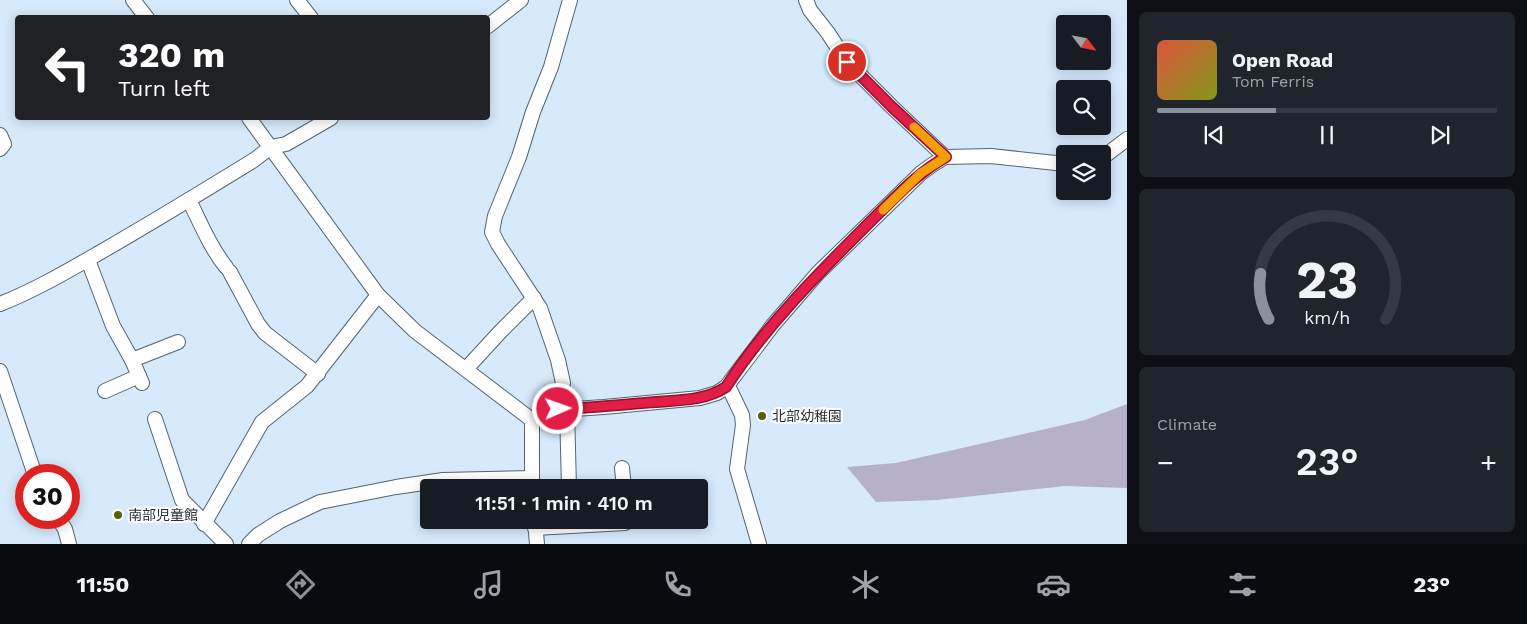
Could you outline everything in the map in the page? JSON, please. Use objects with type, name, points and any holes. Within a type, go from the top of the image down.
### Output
[{"type":"street","points":[[132,0],[144,15]]},
{"type":"street","points":[[297,0],[309,15]]},
{"type":"street","points":[[490,24],[521,0]]},
{"type":"street","points":[[568,479],[562,409],[563,383],[558,360],[540,308],[492,232],[495,216],[519,157],[533,112],[551,67],[570,0]]},
{"type":"street","points":[[806,0],[810,10],[847,62],[946,157]]},
{"type":"street","points":[[251,120],[272,147],[378,296],[415,331],[532,420]]},
{"type":"street","points":[[0,304],[30,292],[88,260],[189,200],[272,147],[286,144],[328,120]]},
{"type":"street","points":[[0,135],[4,144],[0,149]]},
{"type":"street","points":[[1111,151],[1127,139]]},
{"type":"street","points":[[532,420],[544,411],[700,398],[717,393],[726,387],[773,325],[818,273],[921,173],[946,157],[991,156],[1056,163]]},
{"type":"street","points":[[189,200],[219,258],[228,269],[258,324],[265,333],[318,374]]},
{"type":"street","points":[[88,260],[114,326],[140,379],[105,391]]},
{"type":"street","points":[[204,524],[262,422],[307,386],[378,296]]},
{"type":"street","points":[[466,369],[534,298]]},
{"type":"street","points":[[132,360],[178,342]]},
{"type":"street","points":[[0,371],[31,464]]},
{"type":"street","points":[[726,387],[730,390],[742,415],[737,469],[760,544]]},
{"type":"street","points":[[156,419],[182,500],[226,544]]},
{"type":"street","points":[[532,420],[532,479]]},
{"type":"street","points":[[622,468],[623,479]]},
{"type":"street","points":[[249,544],[258,535],[280,521],[320,502],[420,483]]},
{"type":"street","points":[[65,529],[69,544]]},
{"type":"street","points":[[536,529],[537,544]]},
{"type":"shaded area","points":[[1127,404],[1127,488],[1065,486],[937,500],[876,502],[847,467],[896,463],[1085,420]]},
{"type":"slow traffic","points":[[883,210],[921,173],[946,157],[914,127]]},
{"type":"place","name":"北部幼稚園","points":[[762,416]]},
{"type":"place","name":"南部児童館","points":[[118,515]]},
{"type":"route","points":[[558,409],[604,407],[700,398],[717,393],[726,387],[773,325],[818,273],[921,173],[946,157],[847,62]]}]
